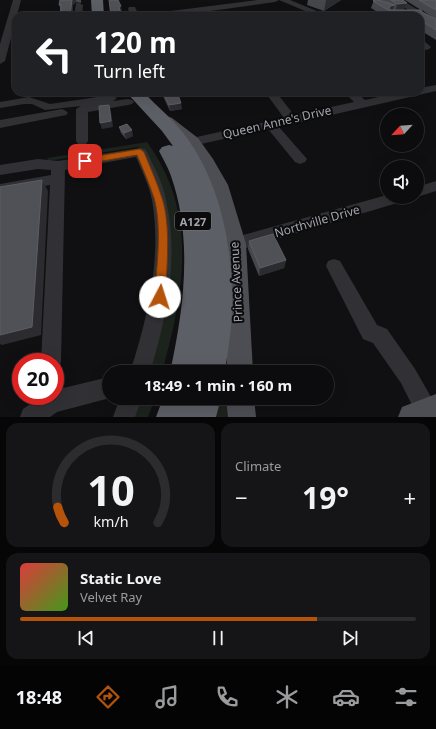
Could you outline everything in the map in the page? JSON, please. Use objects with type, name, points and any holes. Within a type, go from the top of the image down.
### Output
[{"type":"highway","points":[[91,0],[91,12]]},
{"type":"highway","points":[[97,0],[98,12]]},
{"type":"highway","name":"Prince Avenue","points":[[126,97],[154,128],[174,158],[187,191],[195,232],[197,298],[186,365]]},
{"type":"highway","name":"Prince Avenue","points":[[126,97],[171,129],[186,150],[205,191],[217,252],[219,306],[211,365]]},
{"type":"highway","points":[[172,417],[176,405]]},
{"type":"highway","points":[[200,417],[203,405]]},
{"type":"main road","name":"Prince Avenue","points":[[126,97],[192,142],[207,163],[219,185],[236,244],[240,365]]},
{"type":"main road","points":[[241,405],[242,417]]},
{"type":"street","points":[[15,12],[17,0]]},
{"type":"street","points":[[185,12],[275,0]]},
{"type":"street","points":[[283,0],[314,12]]},
{"type":"street","points":[[397,0],[416,12]]},
{"type":"street","points":[[78,12],[79,5]]},
{"type":"street","points":[[424,17],[436,25]]},
{"type":"street","points":[[0,61],[12,26]]},
{"type":"street","name":"Queen Anne's Drive","points":[[424,91],[436,88]]},
{"type":"street","name":"Prince Avenue","points":[[102,96],[103,98],[126,97]]},
{"type":"street","points":[[273,96],[291,119]]},
{"type":"street","points":[[354,96],[362,103]]},
{"type":"street","name":"Queen Anne's Drive","points":[[192,142],[398,96]]},
{"type":"street","points":[[0,105],[31,100],[39,102],[44,107],[50,107],[126,97]]},
{"type":"street","points":[[0,124],[82,109],[126,97]]},
{"type":"street","points":[[82,109],[82,141]]},
{"type":"street","points":[[270,124],[300,159]]},
{"type":"street","points":[[0,189],[57,172],[140,152],[158,199],[163,262],[158,307],[142,365]]},
{"type":"street","points":[[0,170],[38,164],[57,172]]},
{"type":"street","points":[[51,353],[57,172]]},
{"type":"street","points":[[424,190],[436,186]]},
{"type":"street","name":"Northville Drive","points":[[236,244],[380,202]]},
{"type":"street","points":[[334,266],[370,332],[380,336],[408,376],[425,412]]},
{"type":"street","points":[[64,397],[102,389]]},
{"type":"street","points":[[30,417],[45,405]]},
{"type":"street","points":[[124,417],[128,405]]},
{"type":"shaded area","points":[[147,142],[163,169],[174,197],[180,225],[182,254],[181,283],[170,342],[164,365],[148,365],[169,248],[143,149],[138,147],[48,161],[47,158]]},
{"type":"shaded area","points":[[136,405],[152,405],[148,417],[131,417]]},
{"type":"shaded area","points":[[214,405],[228,405],[229,417],[211,417]]},
{"type":"building","points":[[60,0],[72,0],[70,12],[60,12],[61,5],[59,5]]},
{"type":"building","points":[[109,0],[118,0],[121,6],[119,7],[121,12],[110,12]]},
{"type":"building","points":[[378,0],[395,5],[390,6],[389,9],[391,10],[421,10],[422,12],[391,12],[373,1]]},
{"type":"building","points":[[391,0],[403,0],[407,3],[397,4]]},
{"type":"building","points":[[419,0],[436,0],[436,10]]},
{"type":"building","points":[[424,13],[436,19],[436,30],[424,22]]},
{"type":"building","points":[[165,96],[178,96],[181,103],[169,105]]},
{"type":"building","points":[[109,105],[111,121],[100,123],[99,106]]},
{"type":"building","points":[[127,124],[132,130],[124,133],[119,127]]},
{"type":"building","points":[[42,180],[32,327],[0,335],[0,187]]},
{"type":"building","points":[[273,234],[286,260],[260,268],[249,241]]},
{"type":"route","points":[[85,161],[140,152],[158,199],[163,262],[160,297]]}]
